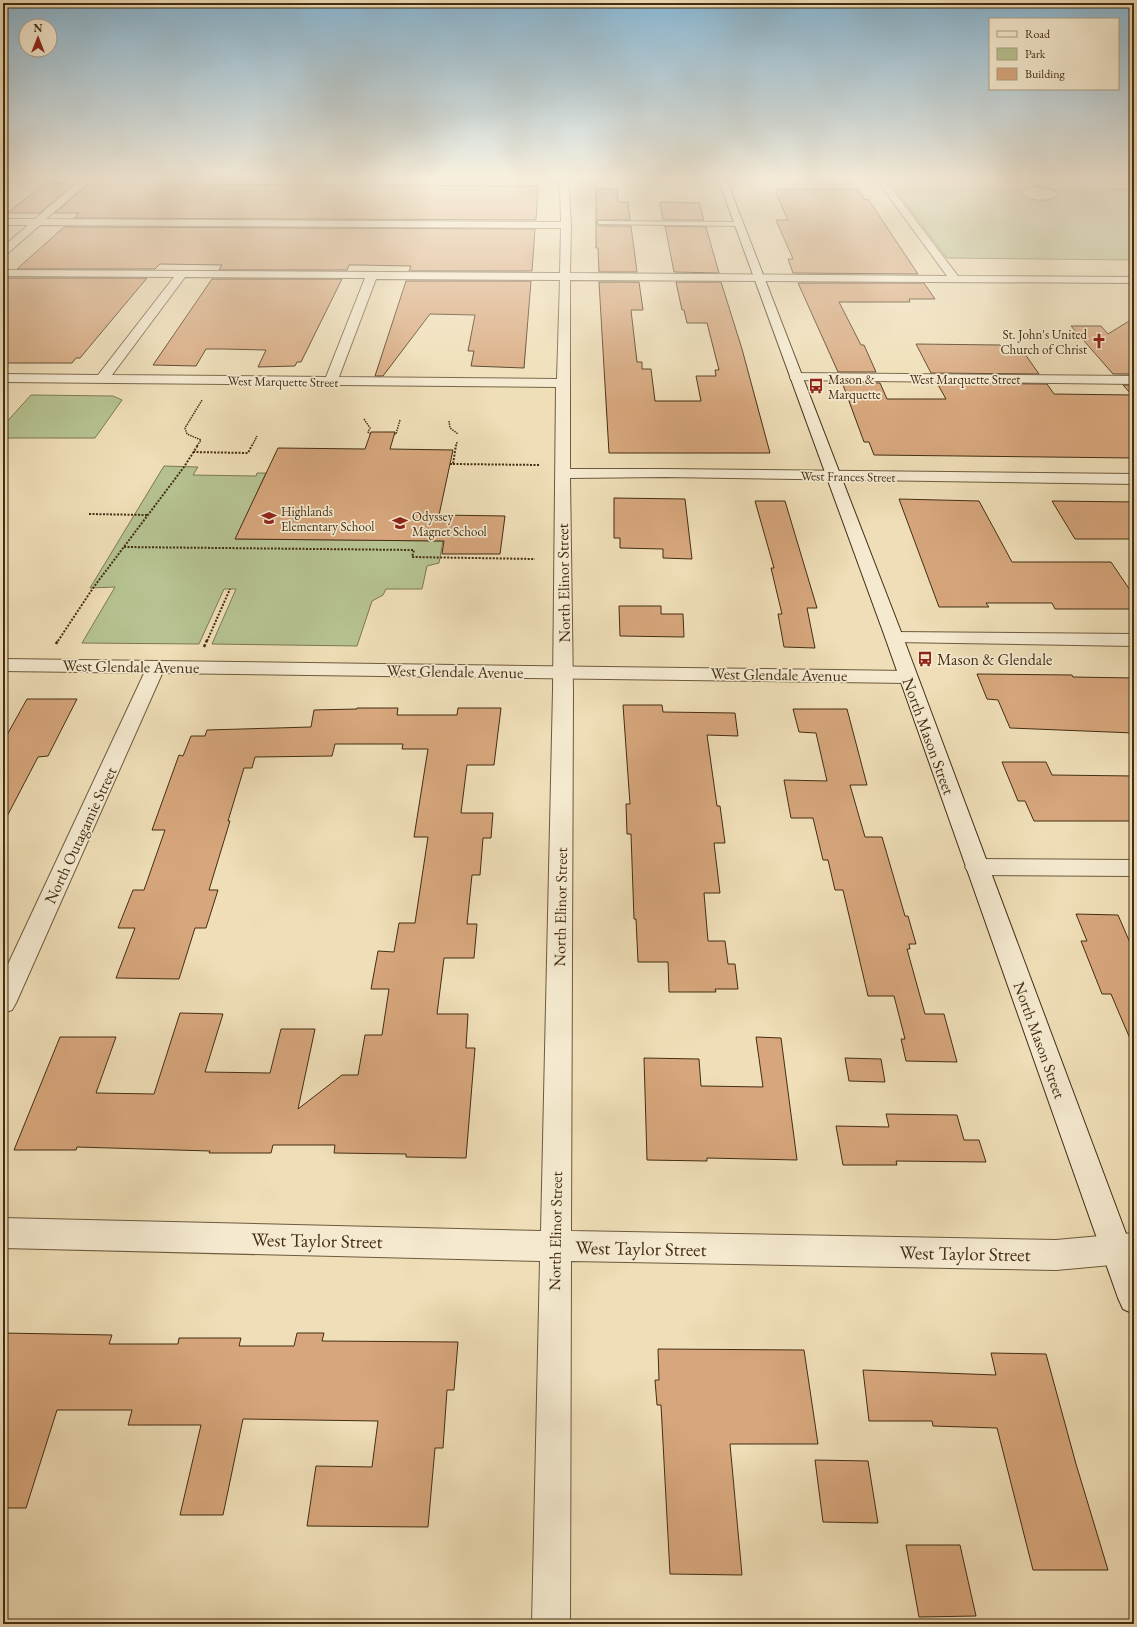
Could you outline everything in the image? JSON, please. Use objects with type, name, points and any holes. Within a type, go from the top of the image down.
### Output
[{"type":"street","name":"North Elinor Street","points":[[550,1624],[564,672],[562,383],[565,252]]},
{"type":"street","name":"North Mason Street","points":[[749,252],[894,637],[907,677],[977,867],[1126,1249],[1134,1298]]},
{"type":"street","points":[[935,252],[955,279]]},
{"type":"street","points":[[3,272],[1134,280]]},
{"type":"street","points":[[102,379],[182,274]]},
{"type":"street","points":[[331,381],[372,275]]},
{"type":"street","name":"West Marquette Street","points":[[796,377],[1134,380]]},
{"type":"street","name":"West Marquette Street","points":[[3,378],[562,383]]},
{"type":"street","name":"West Frances Street","points":[[562,474],[665,473],[1134,479]]},
{"type":"street","points":[[894,637],[1134,640]]},
{"type":"street","name":"West Glendale Avenue","points":[[3,665],[907,677]]},
{"type":"street","name":"North Outagamie Street","points":[[3,1003],[156,667]]},
{"type":"street","points":[[977,867],[1134,868]]},
{"type":"street","name":"West Taylor Street","points":[[3,1233],[555,1246],[1056,1255],[1126,1249]]},
{"type":"path","points":[[53,648],[93,588],[148,515],[201,440],[187,434],[185,428],[205,394]]},
{"type":"path","points":[[364,419],[370,428],[368,432],[370,434]]},
{"type":"path","points":[[394,434],[396,434],[400,420]]},
{"type":"path","points":[[449,421],[450,428],[458,434]]},
{"type":"path","points":[[193,452],[248,453],[257,436]]},
{"type":"path","points":[[457,442],[451,464],[540,465]]},
{"type":"path","points":[[89,514],[148,515]]},
{"type":"path","points":[[124,547],[414,550],[412,557],[535,559]]},
{"type":"path","points":[[203,650],[230,589]]},
{"type":"green space","points":[[942,252],[1134,252],[1134,260],[947,258]]},
{"type":"green space","points":[[31,395],[113,396],[122,400],[95,438],[3,438],[3,426]]},
{"type":"green space","points":[[164,466],[198,467],[193,475],[256,476],[257,473],[266,473],[236,539],[443,541],[439,563],[427,566],[422,589],[386,589],[383,595],[372,601],[357,646],[212,644],[236,589],[224,589],[199,644],[82,643],[115,587],[90,588]]},
{"type":"building","points":[[36,252],[533,252],[532,271],[409,271],[411,266],[360,265],[349,265],[347,270],[219,270],[222,265],[160,264],[155,269],[17,269]]},
{"type":"building","points":[[598,252],[634,252],[637,272],[599,272]]},
{"type":"building","points":[[670,252],[713,252],[719,273],[674,272]]},
{"type":"building","points":[[790,252],[903,252],[918,274],[793,273],[788,259],[793,259]]},
{"type":"building","points":[[8,278],[147,278],[80,358],[76,358],[72,363],[3,363],[3,283]]},
{"type":"building","points":[[212,279],[342,279],[301,362],[297,362],[295,366],[258,367],[266,350],[223,349],[206,349],[196,366],[153,365]]},
{"type":"building","points":[[406,281],[531,281],[524,368],[471,366],[474,351],[468,351],[475,315],[430,314],[383,376],[375,376]]},
{"type":"building","points":[[599,282],[639,282],[643,310],[631,310],[637,362],[642,362],[642,369],[651,369],[655,401],[701,401],[696,376],[716,376],[715,370],[719,370],[707,323],[687,323],[684,310],[682,310],[676,282],[721,282],[742,349],[770,453],[609,453]]},
{"type":"building","points":[[798,283],[924,283],[935,299],[909,299],[910,302],[839,302],[861,345],[864,345],[876,372],[838,372]]},
{"type":"building","name":"St. John's United Church of Christ","points":[[1134,318],[1134,374],[1113,374],[1071,326],[1101,326],[1108,334]]},
{"type":"building","points":[[916,344],[1000,345],[1006,354],[1025,354],[1039,374],[931,373]]},
{"type":"building","points":[[842,382],[880,383],[887,399],[946,399],[937,383],[1047,384],[1054,394],[1132,395],[1123,385],[1134,385],[1134,458],[874,455],[869,442],[864,442]]},
{"type":"building","points":[[371,432],[395,432],[390,449],[453,450],[439,515],[505,516],[500,554],[442,554],[444,541],[235,539],[278,448],[365,449]]},
{"type":"building","points":[[614,498],[685,499],[692,559],[663,558],[663,549],[620,548],[620,538],[614,538]]},
{"type":"building","points":[[899,499],[979,501],[1012,562],[1111,562],[1134,596],[1134,609],[1055,609],[1052,603],[986,603],[989,607],[939,607]]},
{"type":"building","points":[[755,501],[785,501],[817,608],[807,608],[815,648],[784,647],[778,614],[782,614],[771,568],[774,568]]},
{"type":"building","points":[[1052,501],[1134,502],[1134,539],[1075,539]]},
{"type":"building","points":[[619,606],[661,606],[661,614],[683,614],[684,637],[620,636]]},
{"type":"building","points":[[977,674],[1072,675],[1073,677],[1134,678],[1134,733],[1010,728],[998,700],[987,699]]},
{"type":"building","points":[[27,699],[77,699],[48,756],[38,757],[3,824],[3,742]]},
{"type":"building","points":[[623,705],[662,705],[663,712],[735,713],[738,736],[707,735],[717,806],[720,806],[725,843],[714,843],[720,893],[704,893],[708,941],[725,941],[728,964],[735,964],[738,989],[715,989],[716,992],[669,992],[668,962],[638,962],[636,919],[634,919],[631,834],[627,834],[626,804],[630,804]]},
{"type":"building","points":[[398,708],[397,715],[457,715],[458,708],[501,708],[494,765],[467,765],[461,813],[493,813],[491,838],[483,838],[480,875],[472,875],[467,924],[477,924],[474,958],[444,958],[437,1014],[468,1014],[466,1048],[475,1048],[466,1158],[406,1157],[406,1154],[334,1153],[335,1145],[273,1145],[271,1153],[209,1153],[210,1151],[77,1147],[76,1150],[14,1150],[60,1037],[116,1037],[96,1093],[154,1094],[180,1013],[223,1014],[205,1072],[270,1073],[281,1029],[315,1029],[298,1109],[342,1075],[358,1075],[365,1035],[382,1035],[389,989],[371,989],[378,951],[394,952],[399,923],[415,923],[428,837],[414,837],[428,749],[402,749],[403,744],[335,744],[332,756],[255,757],[252,768],[244,768],[228,821],[230,821],[209,890],[218,890],[206,928],[195,928],[179,979],[116,978],[135,928],[118,928],[133,890],[144,890],[165,830],[152,830],[179,755],[183,756],[191,736],[205,736],[207,730],[311,727],[314,710]]},
{"type":"building","points":[[793,709],[847,709],[867,785],[850,785],[865,837],[882,837],[905,916],[908,916],[916,944],[909,944],[910,949],[907,949],[925,1014],[944,1014],[957,1062],[906,1061],[901,1039],[905,1039],[894,996],[868,996],[843,890],[835,890],[828,860],[823,860],[813,818],[791,818],[784,780],[827,781],[816,733],[799,732]]},
{"type":"building","points":[[1002,762],[1046,762],[1052,775],[1134,776],[1134,821],[1034,821],[1025,801],[1018,801]]},
{"type":"building","points":[[1076,914],[1118,915],[1134,952],[1134,1048],[1111,994],[1102,994],[1081,941],[1087,941]]},
{"type":"building","points":[[756,1037],[781,1038],[797,1160],[707,1158],[707,1161],[647,1160],[644,1058],[699,1059],[701,1086],[763,1087]]},
{"type":"building","points":[[845,1058],[881,1059],[885,1082],[849,1081]]},
{"type":"building","points":[[886,1114],[957,1115],[964,1140],[979,1140],[986,1162],[896,1161],[897,1165],[843,1165],[836,1126],[889,1127]]},
{"type":"building","points":[[3,1333],[112,1335],[109,1344],[178,1344],[179,1338],[241,1338],[239,1346],[294,1346],[297,1333],[324,1333],[322,1341],[458,1342],[454,1390],[447,1390],[443,1448],[435,1448],[428,1527],[307,1526],[316,1466],[372,1467],[378,1421],[243,1419],[223,1515],[180,1515],[201,1425],[128,1425],[132,1410],[57,1410],[26,1508],[3,1508]]},
{"type":"building","points":[[658,1349],[804,1350],[818,1444],[730,1444],[742,1575],[670,1574],[661,1405],[657,1405],[655,1380],[659,1380]]},
{"type":"building","points":[[991,1353],[1046,1354],[1076,1464],[1108,1570],[1033,1570],[997,1428],[933,1426],[932,1421],[869,1421],[863,1370],[996,1375]]},
{"type":"building","points":[[815,1460],[868,1461],[878,1523],[823,1522]]},
{"type":"building","points":[[906,1545],[960,1545],[976,1616],[919,1617]]},
{"type":"place","name":"St. John's United Church of Christ","points":[[1099,341]]},
{"type":"place","name":"Mason & Marquette","points":[[816,386]]},
{"type":"place","name":"Highlands Elementary School","points":[[269,518]]},
{"type":"place","name":"Odyssey Magnet School","points":[[400,523]]},
{"type":"place","name":"Mason & Glendale","points":[[925,659]]}]
